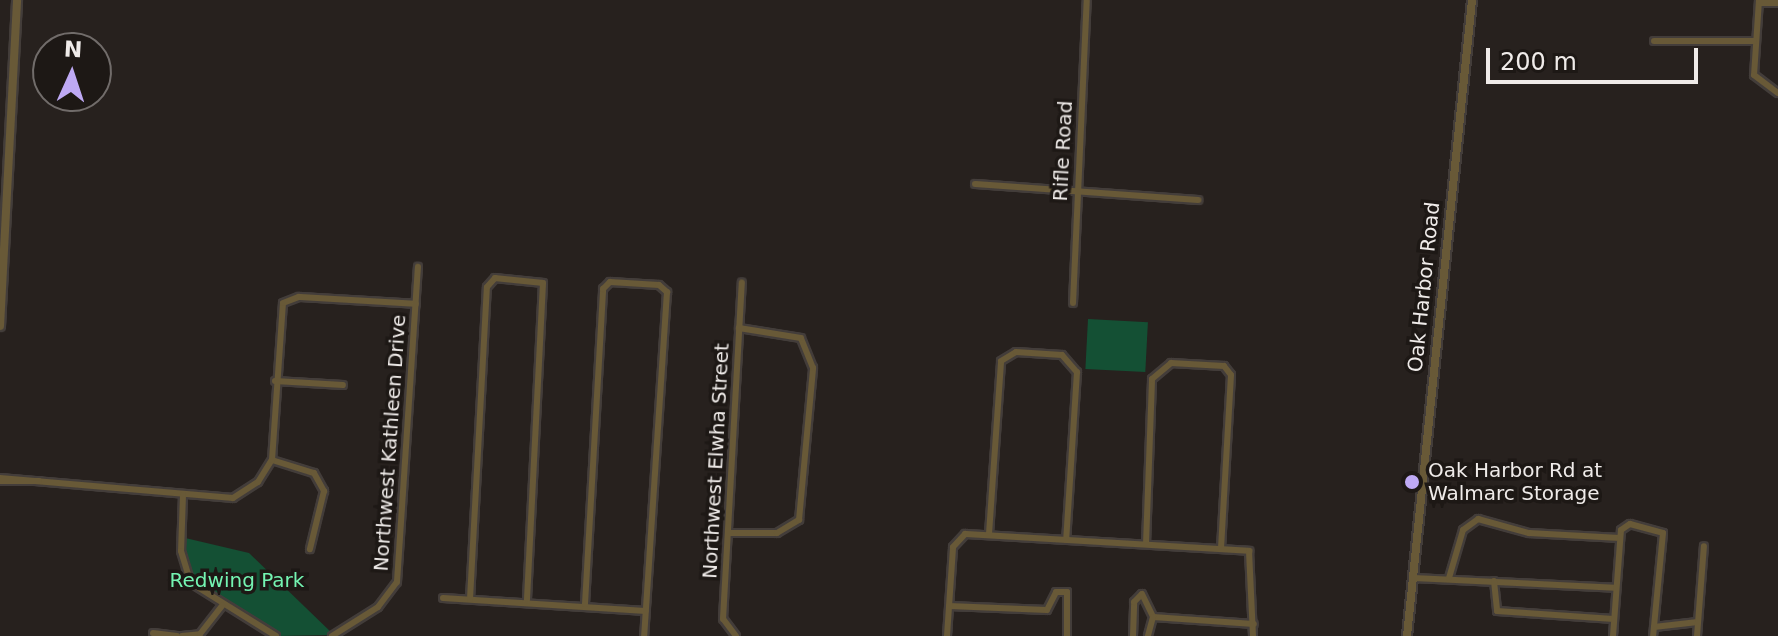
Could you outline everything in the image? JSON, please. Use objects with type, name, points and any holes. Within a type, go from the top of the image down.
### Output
[{"type":"street","points":[[0,326],[17,0]]},
{"type":"street","name":"Rifle Road","points":[[1073,303],[1087,0]]},
{"type":"street","name":"Oak Harbor Road","points":[[1407,636],[1472,0]]},
{"type":"street","points":[[1778,3],[1759,1],[1754,41],[1754,75],[1778,93]]},
{"type":"street","points":[[1654,41],[1754,41]]},
{"type":"street","points":[[975,184],[1198,200]]},
{"type":"street","name":"Northwest Kathleen Drive","points":[[332,636],[378,607],[397,582],[418,267]]},
{"type":"street","points":[[470,599],[487,287],[506,278],[543,283],[527,601]]},
{"type":"street","points":[[585,604],[603,289],[610,282],[659,285],[667,292],[644,636]]},
{"type":"street","name":"Northwest Elwha Street","points":[[736,636],[723,619],[742,283]]},
{"type":"street","points":[[0,479],[233,498],[258,482],[272,460],[280,307],[289,299],[416,304]]},
{"type":"street","points":[[728,533],[777,533],[799,520],[813,368],[801,338],[739,328]]},
{"type":"street","points":[[989,534],[1001,361],[1016,352],[1062,355],[1077,372],[1066,540]]},
{"type":"street","points":[[1146,544],[1152,379],[1171,363],[1224,366],[1231,375],[1221,547]]},
{"type":"street","points":[[275,381],[343,385]]},
{"type":"street","points":[[272,460],[314,473],[324,491],[310,549]]},
{"type":"street","points":[[183,495],[183,568],[222,606],[276,636]]},
{"type":"street","points":[[1449,578],[1463,530],[1478,519],[1529,533],[1620,538]]},
{"type":"street","points":[[1613,636],[1620,538],[1630,524],[1663,533],[1653,636]]},
{"type":"street","points":[[947,636],[956,538],[989,534],[1221,547],[1254,557],[1253,636]]},
{"type":"street","points":[[1697,636],[1704,546]]},
{"type":"street","points":[[1414,578],[1615,588]]},
{"type":"street","points":[[1494,581],[1497,611],[1614,619]]},
{"type":"street","points":[[949,606],[1047,610],[1056,592],[1067,592],[1067,636]]},
{"type":"street","points":[[1133,636],[1136,596],[1148,597],[1153,617],[1148,636]]},
{"type":"street","points":[[443,598],[585,604],[646,611]]},
{"type":"street","points":[[153,633],[179,636],[200,634],[222,606]]},
{"type":"street","points":[[1153,617],[1254,624]]},
{"type":"street","points":[[1654,627],[1698,622]]},
{"type":"green space","points":[[1088,319],[1148,322],[1145,372],[1085,369]]},
{"type":"green space","name":"Redwing Park","points":[[181,537],[249,553],[334,635],[275,636],[222,606],[191,583]]},
{"type":"place","name":"Oak Harbor Rd at Walmarc Storage","points":[[1412,482]]}]
